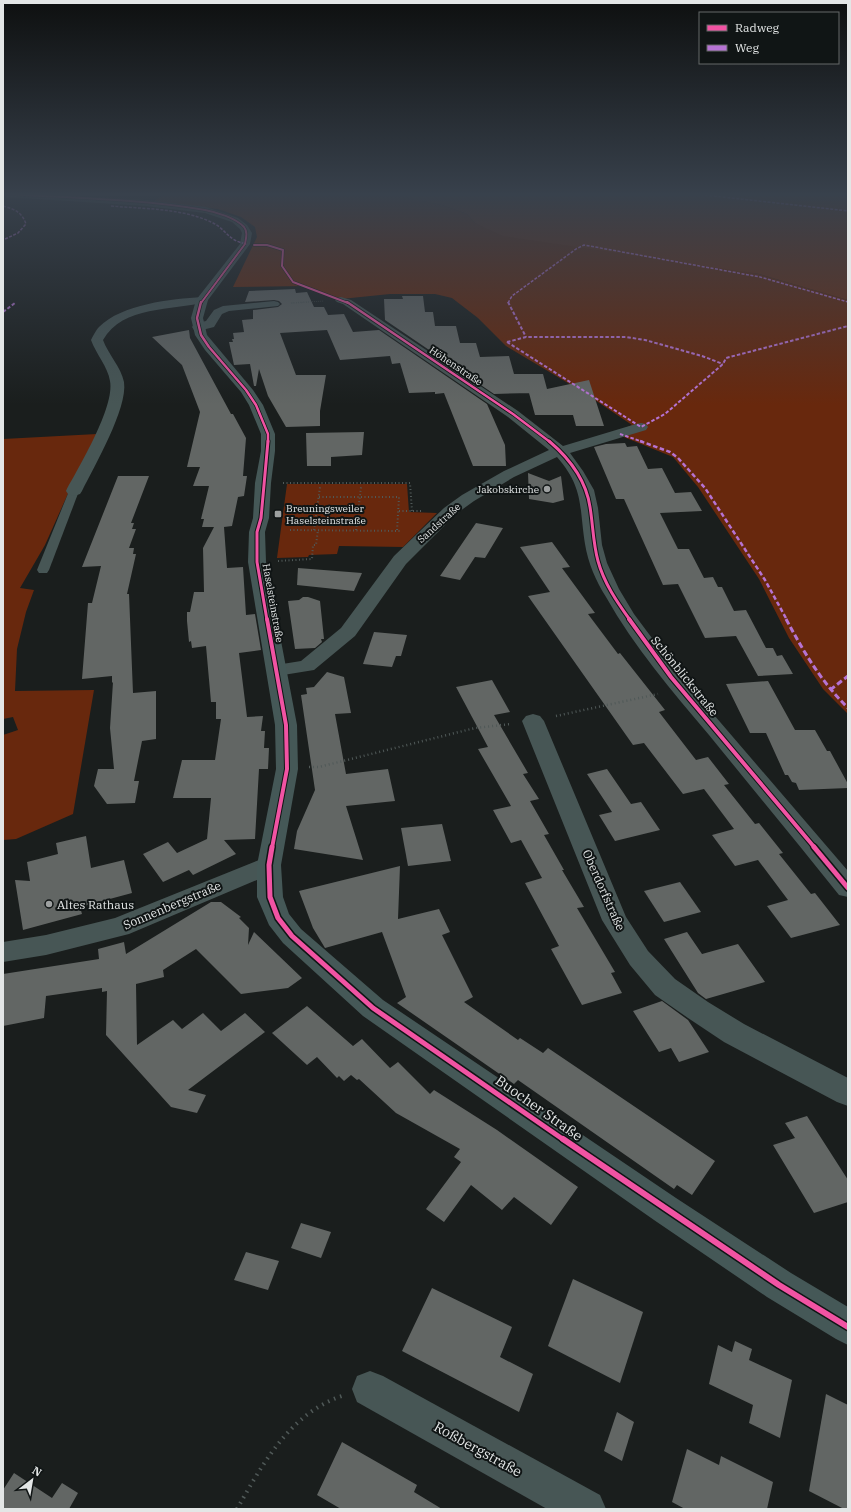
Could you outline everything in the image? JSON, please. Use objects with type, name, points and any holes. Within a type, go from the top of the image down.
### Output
[{"type":"street","points":[[229,265],[202,300],[197,318],[198,327],[210,324],[218,312],[227,308],[274,304]]},
{"type":"street","points":[[74,491],[102,434],[116,392],[117,382],[97,340],[99,333],[116,320],[145,310],[173,303],[202,300]]},
{"type":"street","name":"Höhenstraße","points":[[341,300],[347,302],[513,414],[537,431],[558,451]]},
{"type":"street","name":"Haselsteinstraße","points":[[198,327],[208,347],[246,390],[256,406],[268,434],[268,451],[263,483],[261,518],[257,532],[257,562],[286,725],[287,769],[269,865]]},
{"type":"street","name":"Sandstraße","points":[[277,670],[307,666],[348,632],[400,560],[450,511],[468,498],[537,459],[558,451],[641,427]]},
{"type":"street","name":"Schönblickstraße","points":[[558,451],[572,465],[582,481],[590,500],[596,554],[609,586],[644,642],[848,888]]},
{"type":"street","name":"Oberdorfstraße","points":[[533,721],[615,920],[639,958],[665,987],[698,1010],[734,1033],[848,1093]]},
{"type":"street","name":"Sonnenbergstraße","points":[[3,952],[46,945],[120,927],[269,865]]},
{"type":"street","name":"Buocher Straße","points":[[269,865],[270,897],[278,918],[292,936],[373,1008],[665,1209],[780,1285],[848,1327]]},
{"type":"street","name":"Roßbergstraße","points":[[370,1389],[586,1509]]},
{"type":"lane","points":[[43,570],[74,491]]},
{"type":"path","points":[[274,304],[341,300]]},
{"type":"path","points":[[307,483],[410,484],[412,511],[399,511]]},
{"type":"path","points":[[314,530],[320,487]]},
{"type":"path","points":[[356,530],[361,487]]},
{"type":"path","points":[[319,497],[399,497],[398,531]]},
{"type":"path","points":[[290,530],[404,531],[416,544]]},
{"type":"path","points":[[257,562],[312,559],[313,545],[316,545],[318,530]]},
{"type":"path","points":[[319,766],[475,728],[533,721],[682,689]]},
{"type":"path","points":[[237,1509],[263,1463],[287,1432],[314,1410],[338,1397],[370,1389]]},
{"type":"shaded area","points":[[244,265],[706,265],[759,274],[848,300],[848,714],[823,689],[789,638],[759,579],[698,487],[673,457],[614,433],[632,425],[583,392],[506,346],[478,318],[452,298],[435,294],[390,294],[341,299],[305,286],[233,287]]},
{"type":"shaded area","points":[[695,265],[848,265],[848,300],[759,274]]},
{"type":"shaded area","points":[[97,434],[79,469],[45,545],[20,588],[34,590],[26,612],[17,649],[15,691],[94,690],[73,814],[16,839],[3,840],[3,735],[18,730],[13,717],[3,719],[3,439]]},
{"type":"shaded area","points":[[287,484],[407,484],[409,512],[437,513],[403,547],[339,546],[337,554],[277,558]]},
{"type":"building","points":[[295,289],[296,293],[307,292],[314,307],[324,307],[328,315],[344,314],[353,332],[379,330],[487,404],[505,445],[506,466],[473,466],[444,393],[409,393],[400,363],[392,364],[390,356],[340,360],[327,330],[280,333],[296,375],[326,375],[320,411],[320,426],[286,427],[268,396],[259,369],[256,386],[254,386],[250,364],[234,365],[229,342],[233,342],[233,333],[244,332],[242,320],[253,319],[253,310],[278,307],[282,304],[279,301],[274,300],[245,302],[249,291]]},
{"type":"building","points":[[402,296],[423,296],[425,312],[433,312],[435,326],[456,326],[460,343],[476,343],[480,357],[509,356],[514,374],[543,374],[547,389],[589,380],[604,426],[576,426],[573,415],[535,415],[529,393],[494,394],[385,320],[384,299],[403,299]]},
{"type":"building","points":[[189,330],[190,338],[231,414],[233,414],[246,438],[243,476],[247,476],[244,496],[238,497],[232,526],[224,527],[227,568],[243,567],[246,615],[255,614],[261,650],[239,653],[247,717],[263,716],[261,731],[265,731],[264,748],[269,748],[268,769],[259,769],[255,839],[224,840],[236,854],[193,875],[189,870],[163,882],[143,854],[168,842],[177,853],[207,839],[211,798],[173,798],[182,760],[215,760],[221,719],[216,719],[216,702],[211,702],[206,646],[192,648],[191,641],[189,642],[187,621],[187,612],[190,612],[194,592],[204,592],[203,548],[214,527],[202,527],[204,519],[201,519],[209,486],[193,486],[200,467],[187,467],[200,412],[182,365],[152,337]]},
{"type":"building","points":[[364,432],[362,455],[331,457],[331,466],[307,466],[306,433]]},
{"type":"building","points":[[625,443],[627,447],[637,446],[648,469],[662,468],[675,493],[691,492],[702,511],[660,513],[678,549],[689,549],[704,578],[713,577],[718,587],[722,587],[734,611],[746,610],[766,648],[773,648],[777,656],[782,655],[793,674],[758,676],[736,636],[705,638],[678,584],[663,585],[624,499],[616,499],[594,447],[606,444]]},
{"type":"building","name":"Jakobskirche","points":[[528,473],[549,481],[561,476],[564,500],[553,503],[529,499]]},
{"type":"building","points":[[118,476],[149,476],[131,523],[134,523],[132,529],[136,529],[129,548],[134,548],[133,554],[136,554],[127,594],[129,594],[133,693],[156,691],[156,739],[142,741],[134,781],[139,781],[135,803],[107,804],[94,786],[98,769],[114,769],[110,728],[113,682],[112,683],[112,676],[82,679],[88,603],[92,603],[101,566],[82,567]]},
{"type":"building","points":[[476,523],[503,528],[485,558],[475,557],[460,580],[440,576]]},
{"type":"building","points":[[552,542],[570,567],[562,568],[595,613],[588,614],[618,654],[620,653],[665,710],[659,712],[696,760],[708,757],[729,784],[724,785],[755,824],[759,823],[783,853],[779,854],[811,894],[815,893],[840,925],[791,938],[767,906],[788,900],[758,860],[735,866],[712,835],[734,829],[704,789],[683,794],[644,743],[633,745],[528,596],[550,592],[520,547]]},
{"type":"building","points":[[298,568],[362,573],[354,591],[297,585]]},
{"type":"building","points":[[303,597],[320,601],[324,639],[321,639],[322,642],[315,648],[295,649],[288,601],[299,600]]},
{"type":"building","points":[[374,632],[407,635],[401,656],[396,656],[392,667],[363,664]]},
{"type":"building","points":[[327,672],[344,677],[351,713],[335,714],[346,774],[388,769],[395,801],[346,806],[363,860],[294,849],[297,831],[315,790],[301,695],[307,694],[306,688],[314,687]]},
{"type":"building","points":[[492,680],[510,712],[494,715],[528,773],[523,774],[539,799],[530,801],[549,834],[544,835],[564,870],[562,870],[584,907],[577,908],[615,972],[611,973],[622,993],[582,1005],[551,949],[559,946],[525,883],[542,878],[521,840],[511,843],[493,810],[511,806],[478,749],[488,747],[456,687]]},
{"type":"building","points":[[768,681],[795,730],[815,730],[827,751],[830,751],[848,784],[848,788],[799,790],[796,783],[792,782],[788,775],[785,775],[766,733],[750,733],[726,684]]},
{"type":"building","points":[[607,769],[631,804],[641,802],[660,830],[615,841],[599,815],[612,812],[587,774]]},
{"type":"building","points":[[442,824],[451,861],[408,866],[401,828]]},
{"type":"building","points":[[86,836],[91,868],[124,860],[132,893],[80,907],[82,914],[23,930],[15,880],[30,881],[27,862],[58,854],[56,843]]},
{"type":"building","points":[[400,866],[398,919],[439,909],[450,932],[442,935],[473,997],[464,1002],[518,1040],[520,1038],[543,1053],[548,1048],[715,1161],[692,1195],[677,1185],[674,1189],[518,1080],[514,1084],[397,1003],[406,997],[382,932],[325,948],[313,928],[299,891]]},
{"type":"building","points":[[680,882],[701,912],[664,922],[644,891]]},
{"type":"building","points":[[211,902],[221,902],[241,917],[239,918],[249,928],[248,945],[254,932],[302,978],[288,988],[241,994],[196,949],[163,970],[164,977],[136,984],[137,1045],[173,1020],[182,1029],[203,1013],[221,1031],[245,1013],[265,1032],[188,1090],[206,1095],[197,1113],[171,1107],[106,1035],[107,991],[102,992],[102,988],[46,996],[44,1018],[3,1026],[3,974],[99,959],[98,949],[124,942],[126,954]]},
{"type":"building","points":[[687,932],[702,954],[738,944],[765,982],[706,999],[698,993],[664,939]]},
{"type":"building","points":[[662,1001],[688,1020],[709,1052],[679,1062],[671,1048],[659,1052],[633,1011]]},
{"type":"building","points":[[307,1006],[353,1046],[362,1039],[390,1068],[398,1062],[430,1094],[434,1090],[497,1130],[578,1187],[551,1225],[514,1197],[502,1210],[471,1185],[444,1222],[426,1209],[461,1162],[454,1157],[460,1149],[396,1113],[359,1079],[357,1080],[351,1075],[344,1081],[339,1076],[337,1078],[317,1057],[307,1065],[272,1033]]},
{"type":"building","points":[[807,1116],[848,1180],[848,1202],[814,1213],[773,1145],[795,1138],[785,1123]]},
{"type":"building","points":[[301,1223],[331,1232],[321,1258],[291,1248]]},
{"type":"building","points":[[246,1252],[279,1261],[268,1290],[234,1280]]},
{"type":"building","points":[[573,1279],[643,1312],[620,1383],[548,1346]]},
{"type":"building","points":[[432,1288],[512,1327],[500,1357],[533,1374],[519,1412],[402,1351]]},
{"type":"building","points":[[735,1341],[752,1349],[749,1360],[792,1380],[780,1438],[749,1423],[753,1405],[709,1384],[718,1345],[732,1352]]},
{"type":"building","points":[[826,1394],[848,1405],[848,1509],[844,1509],[809,1491]]},
{"type":"building","points":[[617,1412],[634,1422],[622,1461],[604,1451]]},
{"type":"building","points":[[342,1442],[417,1485],[414,1492],[442,1509],[341,1509],[317,1495]]},
{"type":"building","points":[[687,1449],[719,1465],[721,1456],[773,1482],[767,1509],[685,1509],[672,1502]]},
{"type":"building","points":[[14,1473],[52,1498],[62,1483],[78,1493],[69,1509],[3,1509],[3,1490]]},
{"type":"marked path","points":[[526,337],[508,302],[512,296],[555,265]]},
{"type":"marked path","points":[[692,265],[760,277],[848,302]]},
{"type":"marked path","points":[[3,312],[15,303]]},
{"type":"marked path","points":[[507,342],[641,427],[665,414],[723,364],[726,358],[848,326]]},
{"type":"marked path","points":[[507,342],[526,337],[626,337],[645,340],[702,356],[723,364]]},
{"type":"marked path","points":[[620,434],[670,452],[678,458],[705,488],[765,580],[809,661],[830,690],[848,708]]},
{"type":"marked path","points":[[830,690],[848,676]]},
{"type":"cycle path","points":[[229,265],[202,300],[197,318],[201,335],[209,347],[246,390],[256,405],[268,434],[268,451],[263,483],[261,518],[257,532],[257,562],[286,725],[287,769],[269,865],[270,897],[278,918],[292,936],[373,1008],[665,1209],[779,1285],[848,1327]]},
{"type":"cycle path","points":[[282,265],[293,282],[347,302],[513,414],[542,435],[560,452],[576,471],[586,490],[589,499],[594,545],[598,563],[610,589],[625,614],[671,677],[848,888]]},
{"type":"place","name":"Jakobskirche","points":[[547,489]]},
{"type":"place","name":"Breuningsweiler Haselsteinstraße","points":[[278,514]]},
{"type":"place","name":"Altes Rathaus","points":[[49,904]]}]
